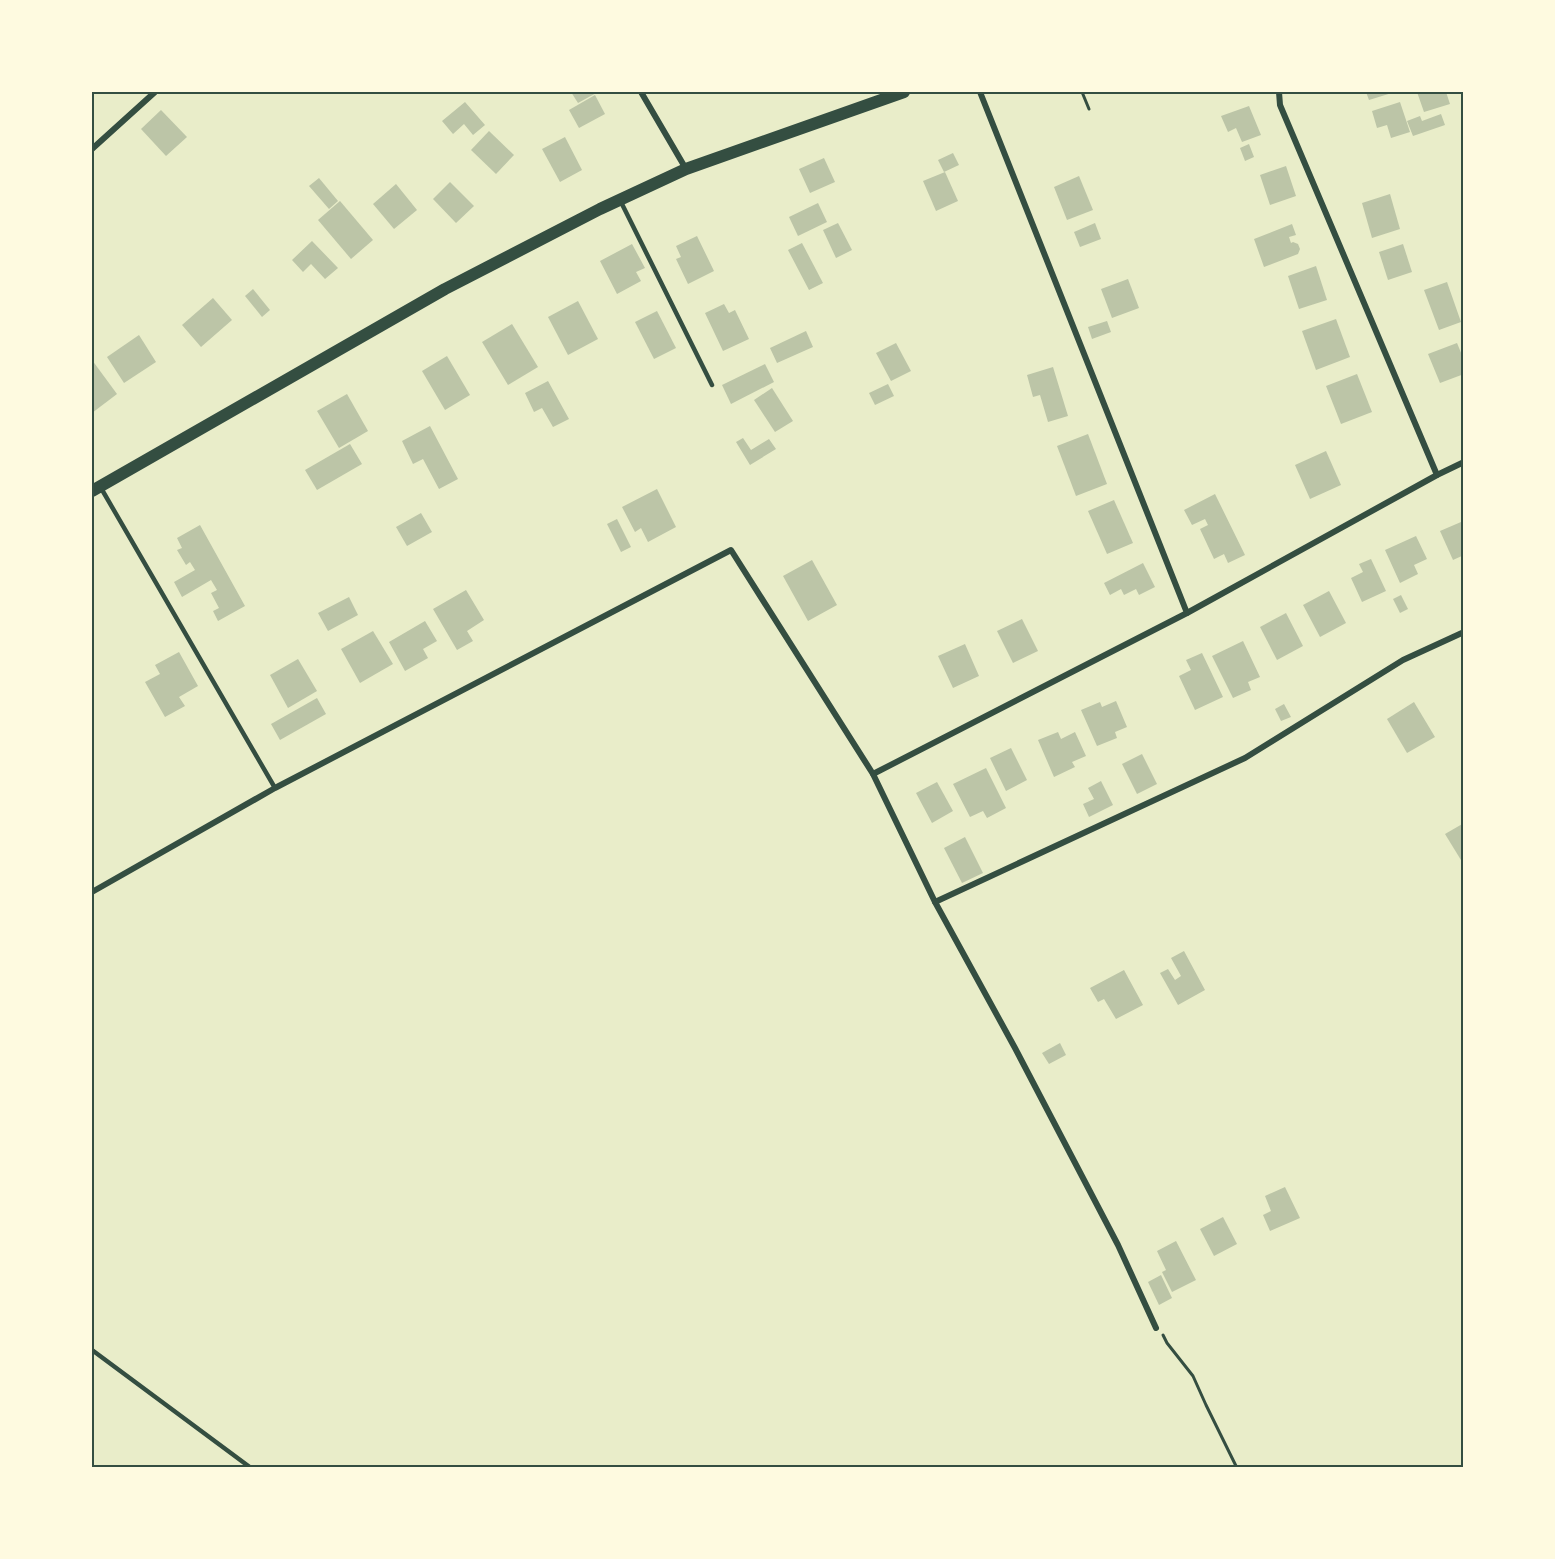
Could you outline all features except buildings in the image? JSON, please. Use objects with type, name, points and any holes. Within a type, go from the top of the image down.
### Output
[{"type":"main road","points":[[96,488],[445,289],[600,209],[686,169],[904,92]]},
{"type":"street","points":[[92,149],[155,92]]},
{"type":"street","points":[[641,92],[686,169]]},
{"type":"street","points":[[980,92],[1187,614]]},
{"type":"street","points":[[1279,92],[1280,105],[1437,475]]},
{"type":"street","points":[[873,774],[1187,614],[1464,462]]},
{"type":"street","points":[[92,892],[275,788],[732,550],[873,774],[934,902],[1015,1048],[1118,1245],[1156,1328]]},
{"type":"street","points":[[934,902],[1245,759],[1403,660],[1464,632]]},
{"type":"lane","points":[[620,200],[712,385]]},
{"type":"lane","points":[[96,488],[275,788]]},
{"type":"lane","points":[[92,1350],[251,1467]]},
{"type":"path","points":[[1082,92],[1089,109]]},
{"type":"path","points":[[1162,1334],[1167,1344],[1193,1376],[1237,1467]]}]
